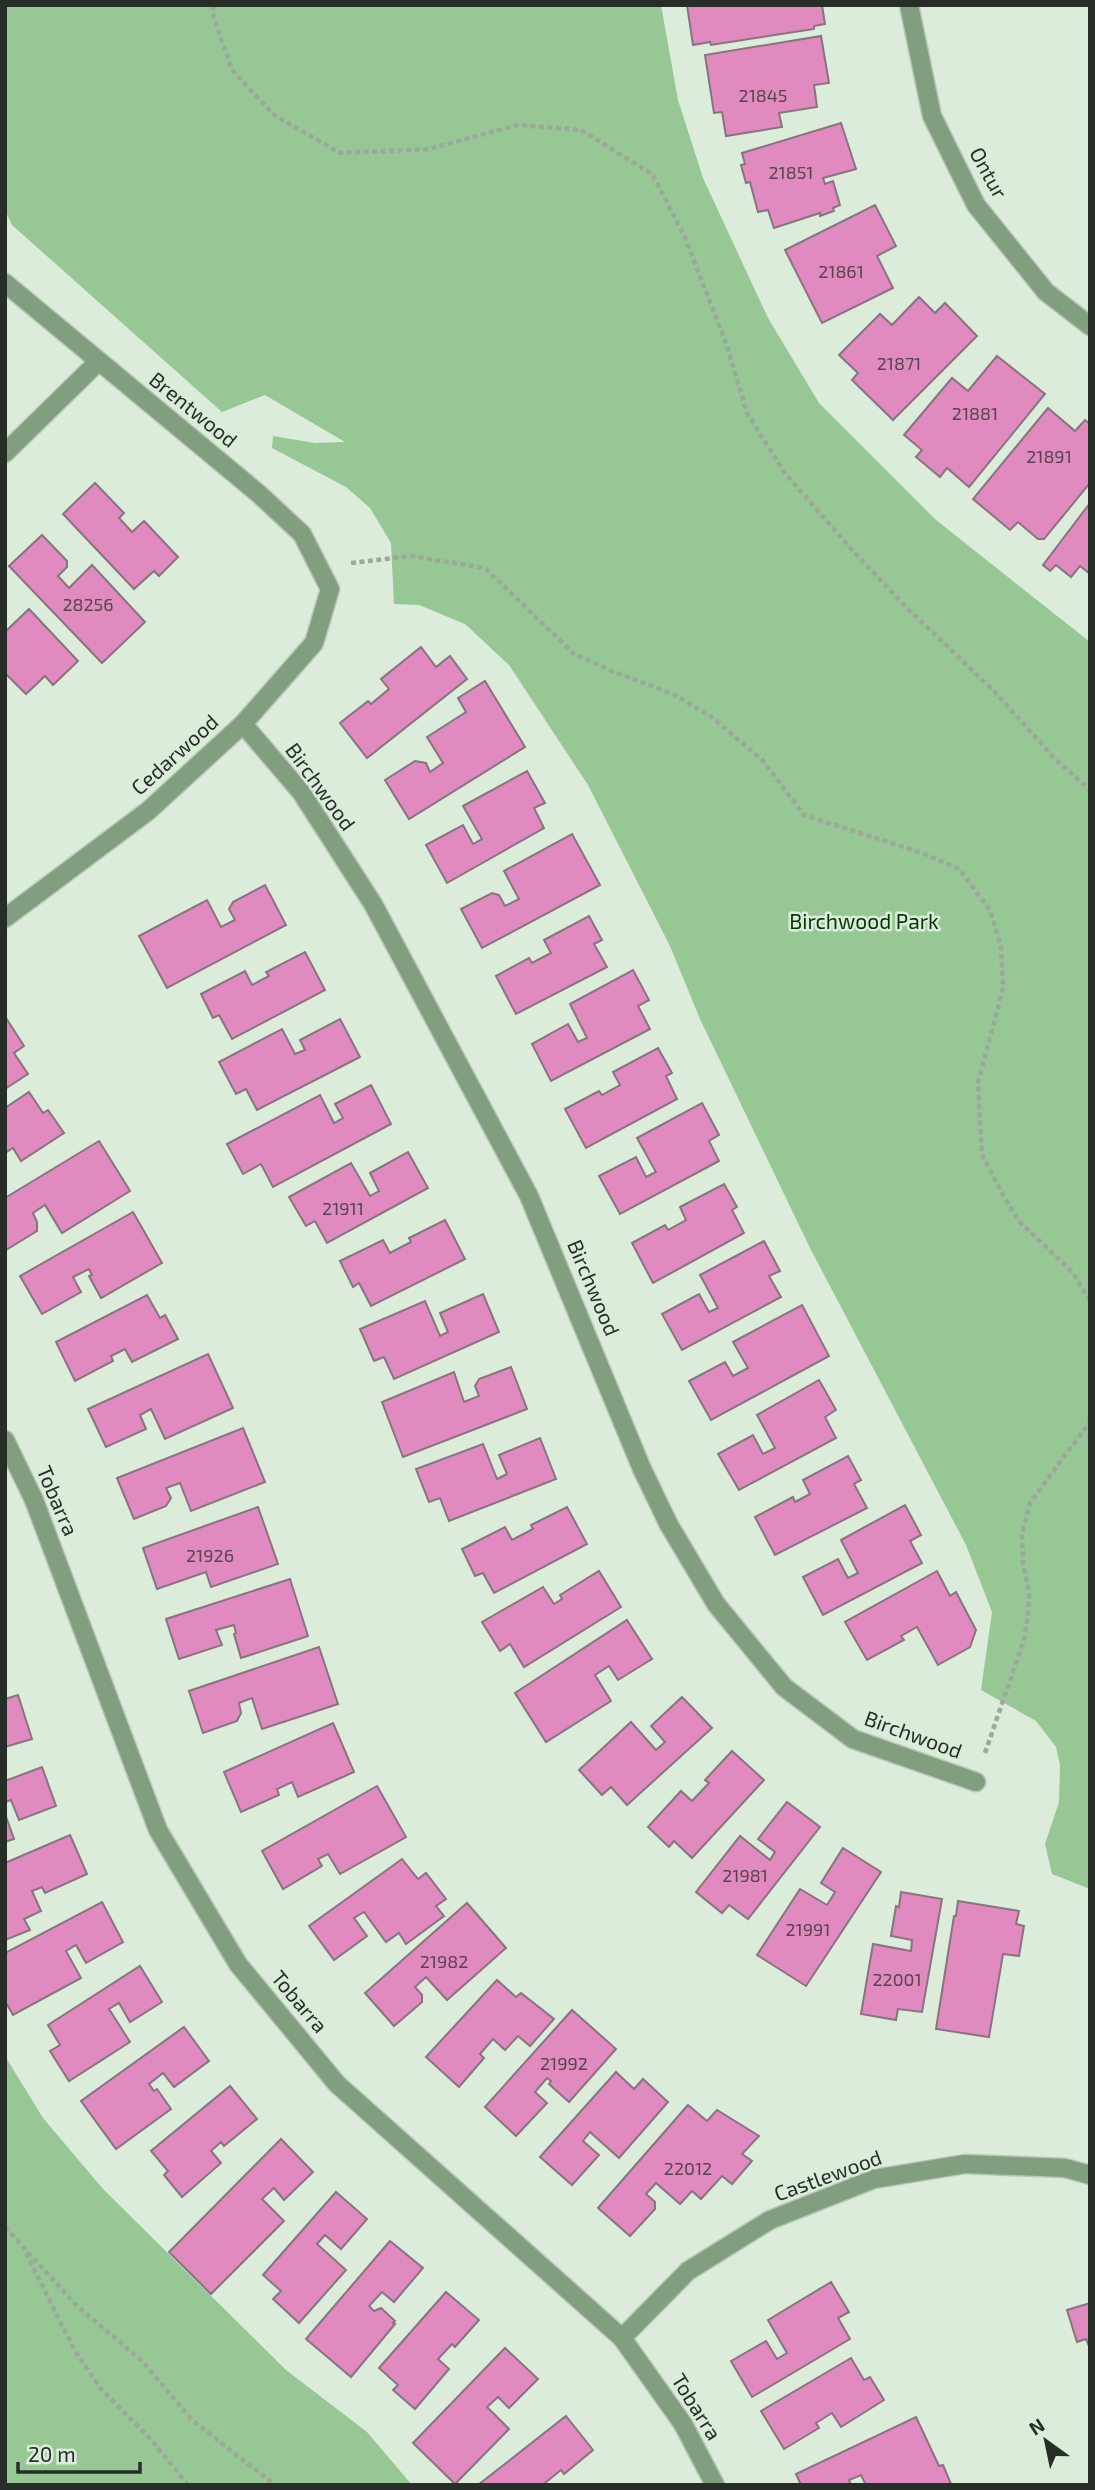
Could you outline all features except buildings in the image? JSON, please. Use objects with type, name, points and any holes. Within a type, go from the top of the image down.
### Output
[{"type":"street","name":"Ontur","points":[[909,5],[932,116],[976,205],[1046,292],[1090,326]]},
{"type":"street","name":"Brentwood","points":[[5,283],[259,494],[302,534],[330,589]]},
{"type":"street","points":[[5,453],[98,362]]},
{"type":"street","name":"Cedarwood","points":[[5,918],[148,811],[243,724],[314,643],[330,589]]},
{"type":"street","name":"Birchwood","points":[[243,724],[301,792],[373,904],[529,1196],[642,1469],[669,1525],[716,1604],[785,1686],[853,1739],[976,1782]]},
{"type":"street","name":"Tobarra","points":[[5,1440],[34,1500],[158,1830],[238,1964],[337,2084],[622,2338],[683,2424],[715,2485]]},
{"type":"street","name":"Castlewood","points":[[622,2338],[688,2271],[770,2220],[874,2179],[965,2164],[1065,2168],[1090,2175]]},
{"type":"path","points":[[213,5],[214,18],[232,70],[274,115],[340,153],[428,149],[518,125],[582,131],[652,174],[683,233],[726,343],[747,413],[784,472],[908,609],[994,691],[1056,760],[1090,790]]},
{"type":"path","points":[[318,566],[411,556],[485,568],[575,653],[612,671],[675,695],[713,718],[763,761],[804,815],[922,853],[959,869],[990,910],[1001,947],[1003,988],[978,1083],[982,1155],[1018,1220],[1073,1273],[1090,1301]]},
{"type":"path","points":[[976,1782],[1024,1640],[1029,1594],[1023,1563],[1022,1533],[1030,1503],[1090,1418]]},
{"type":"path","points":[[5,2227],[76,2305],[142,2361],[192,2420],[275,2485]]},
{"type":"path","points":[[23,2246],[75,2351],[101,2389],[152,2441],[188,2485]]},
{"type":"green space","name":"Birchwood Park","points":[[5,5],[661,5],[678,100],[703,178],[768,318],[819,403],[936,520],[1090,642],[1090,1889],[1052,1874],[1045,1844],[1059,1802],[1060,1765],[1056,1747],[1036,1721],[981,1690],[992,1612],[966,1545],[810,1248],[700,1019],[670,946],[588,785],[509,665],[465,624],[419,605],[394,604],[391,543],[370,508],[346,487],[272,448],[273,436],[315,443],[345,442],[265,395],[222,412],[12,225],[5,210]]},
{"type":"green space","points":[[5,2056],[43,2118],[103,2189],[286,2370],[367,2432],[412,2485],[5,2485]]}]
